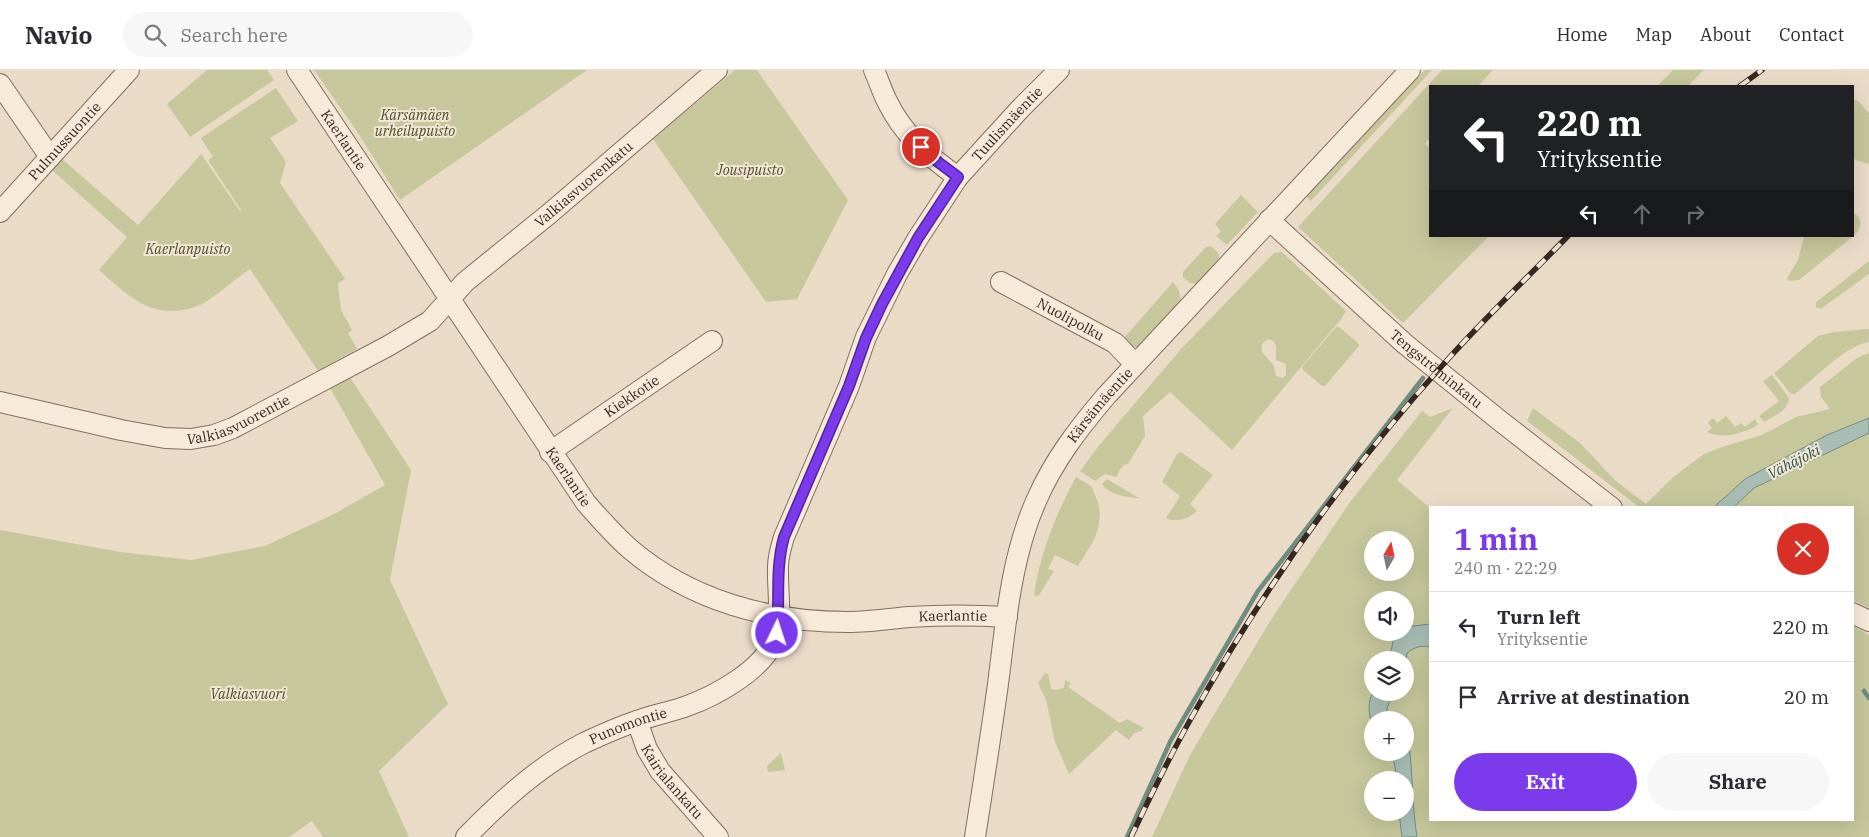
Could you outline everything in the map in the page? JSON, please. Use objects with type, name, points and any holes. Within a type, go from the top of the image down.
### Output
[{"type":"street","name":"Pulmussuontie","points":[[0,212],[129,70]]},
{"type":"street","name":"Kaerlantie","points":[[297,70],[450,298],[550,452],[586,503],[601,521],[631,550],[668,576],[709,597],[744,610],[803,620],[850,622],[945,615],[1007,617]]},
{"type":"street","name":"Valkiasvuorenkatu","points":[[450,298],[465,282],[549,214],[717,70]]},
{"type":"street","points":[[874,70],[888,104],[913,139],[930,156],[958,177]]},
{"type":"street","name":"Tuulismäentie","points":[[779,616],[778,567],[779,554],[784,537],[849,386],[866,338],[882,304],[918,238],[958,177],[1020,109],[1059,70]]},
{"type":"street","name":"Kärsämäentie","points":[[975,837],[1013,580],[1024,535],[1036,500],[1046,480],[1074,435],[1135,364],[1410,70]]},
{"type":"street","points":[[0,84],[50,157]]},
{"type":"street","name":"Tengströminkatu","points":[[1269,220],[1405,344],[1609,506]]},
{"type":"street","name":"Nuolipolku","points":[[1000,282],[1115,343],[1135,364]]},
{"type":"street","name":"Valkiasvuorentie","points":[[0,402],[121,430],[165,438],[191,439],[214,434],[233,428],[388,346],[430,321],[450,298]]},
{"type":"street","name":"Kiekkotie","points":[[550,452],[712,341]]},
{"type":"street","points":[[1854,614],[1869,621]]},
{"type":"street","name":"Punomontie","points":[[466,837],[513,791],[534,775],[583,744],[637,721],[688,706],[721,690],[745,674],[761,660],[772,646],[777,633],[779,616]]},
{"type":"street","name":"Kairialankatu","points":[[637,721],[647,749],[660,772],[718,837]]},
{"type":"green space","points":[[207,70],[267,70],[274,80],[190,137],[167,104]]},
{"type":"green space","name":"Kärsämäen urheilupuisto","points":[[314,70],[587,70],[400,200],[358,133]]},
{"type":"green space","name":"Jousipuisto","points":[[735,70],[757,70],[848,200],[797,299],[766,302],[653,139]]},
{"type":"green space","points":[[1425,70],[1432,70],[1311,201],[1305,195]]},
{"type":"green space","points":[[1442,70],[1493,70],[1479,85],[1429,85],[1429,139],[1425,144],[1429,147],[1429,237],[1488,237],[1403,323],[1298,227]]},
{"type":"green space","points":[[1673,70],[1704,70],[1689,85],[1658,85]]},
{"type":"green space","name":"Kaerlanpuisto","points":[[276,88],[298,121],[270,138],[286,162],[280,183],[345,279],[338,283],[341,310],[352,330],[348,333],[357,349],[318,371],[250,269],[207,301],[185,310],[169,311],[146,306],[126,293],[99,270],[127,237],[52,170],[62,159],[138,225],[201,154],[240,211],[208,160],[213,157],[201,138]]},
{"type":"green space","points":[[1854,100],[1869,113],[1869,164],[1855,160]]},
{"type":"green space","points":[[1241,195],[1258,212],[1227,245],[1216,236],[1221,231],[1215,224]]},
{"type":"green space","points":[[1854,214],[1858,216],[1860,223],[1854,236]]},
{"type":"green space","points":[[1804,237],[1852,237],[1799,280],[1789,281],[1787,278],[1798,260]]},
{"type":"green space","points":[[1210,246],[1218,254],[1218,261],[1197,284],[1190,283],[1183,277],[1183,272],[1206,247]]},
{"type":"green space","points":[[1282,252],[1346,311],[1232,450],[1170,392],[1143,416],[1145,436],[1128,464],[1123,465],[1116,477],[1105,474],[1095,481],[1080,471],[1097,448],[1181,349],[1274,253]],"holes":[[[1268,339],[1272,340],[1276,345],[1276,360],[1286,364],[1286,375],[1283,378],[1276,376],[1274,366],[1262,352],[1262,344]]]},
{"type":"green space","points":[[1869,261],[1869,274],[1822,308],[1816,308],[1816,302]]},
{"type":"green space","points":[[1173,282],[1179,291],[1181,301],[1137,347],[1132,347],[1123,339]]},
{"type":"green space","points":[[1336,327],[1339,327],[1359,346],[1325,386],[1322,386],[1302,367]]},
{"type":"green space","points":[[1869,329],[1869,342],[1860,344],[1840,356],[1795,394],[1791,394],[1774,373],[1818,336],[1834,332]]},
{"type":"green space","points":[[1869,353],[1869,418],[1827,435],[1745,479],[1715,506],[1638,506],[1527,421],[1533,408],[1580,443],[1616,481],[1646,504],[1672,478],[1704,454],[1762,435],[1796,417],[1830,409],[1821,397],[1820,387],[1857,358]]},
{"type":"green space","points":[[1772,375],[1789,398],[1783,410],[1764,422],[1759,416],[1779,401],[1763,381]]},
{"type":"green space","name":"Valkiasvuori","points":[[349,376],[411,470],[390,580],[448,704],[379,771],[409,837],[323,837],[312,821],[289,837],[0,837],[0,530],[120,552],[191,560],[265,546],[336,513],[385,485],[330,388]]},
{"type":"green space","points":[[1453,408],[1397,480],[1429,507],[1429,624],[1414,626],[1414,591],[1364,591],[1364,641],[1393,641],[1391,651],[1364,651],[1364,701],[1370,701],[1370,711],[1364,711],[1364,761],[1394,761],[1396,771],[1364,771],[1364,821],[1400,821],[1402,837],[1152,837],[1190,755],[1272,618],[1350,502],[1422,411],[1430,417]]},
{"type":"green space","points":[[1726,416],[1735,427],[1741,423],[1745,427],[1755,419],[1758,425],[1746,431],[1726,435],[1707,432],[1712,428],[1708,423],[1713,418],[1717,423]]},
{"type":"green space","points":[[1869,433],[1869,608],[1854,600],[1854,506],[1736,506],[1754,488]]},
{"type":"green space","points":[[1181,452],[1213,475],[1190,504],[1197,511],[1186,518],[1174,520],[1166,518],[1180,496],[1162,482],[1177,454]]},
{"type":"green space","points":[[1076,477],[1091,486],[1098,502],[1100,514],[1098,529],[1094,540],[1078,566],[1055,555],[1048,569],[1054,571],[1039,595],[1036,596],[1034,595],[1037,579],[1045,549],[1062,505]]},
{"type":"green space","points":[[1107,479],[1139,498],[1113,493],[1102,484]]},
{"type":"green space","points":[[1854,627],[1869,635],[1869,837],[1417,837],[1414,814],[1414,771],[1411,771],[1410,761],[1414,761],[1414,711],[1387,711],[1387,708],[1390,701],[1414,701],[1414,651],[1410,651],[1420,646],[1429,647],[1429,821],[1854,821]]},
{"type":"green space","points":[[1045,673],[1048,674],[1051,689],[1064,688],[1065,680],[1071,683],[1068,687],[1120,723],[1127,719],[1144,728],[1134,733],[1129,740],[1116,730],[1069,774],[1055,742],[1046,700],[1038,683]]},
{"type":"green space","points":[[781,753],[785,770],[768,772],[767,766]]},
{"type":"water","name":"Vähäjoki","points":[[1869,418],[1869,433],[1754,488],[1735,506],[1715,506],[1745,479],[1827,435]]},
{"type":"water","points":[[1429,624],[1429,647],[1418,647],[1410,651],[1391,651],[1393,641],[1414,641],[1414,626]]},
{"type":"water","points":[[1370,701],[1390,701],[1387,711],[1369,711]]},
{"type":"water","points":[[1394,761],[1410,761],[1411,771],[1396,771]]},
{"type":"water","points":[[1414,814],[1417,837],[1402,837],[1400,821],[1414,821]]},
{"type":"waterway","points":[[1127,837],[1171,740],[1258,591],[1423,378]]},
{"type":"waterway","points":[[1864,691],[1869,698]]},
{"type":"railway","points":[[1741,85],[1762,70]]},
{"type":"railway","points":[[1131,837],[1189,722],[1246,626],[1308,532],[1376,443],[1412,400],[1478,327],[1567,237]]},
{"type":"route","points":[[777,633],[779,616],[778,567],[779,554],[784,537],[849,386],[866,338],[882,304],[918,238],[958,177],[921,147]]}]
